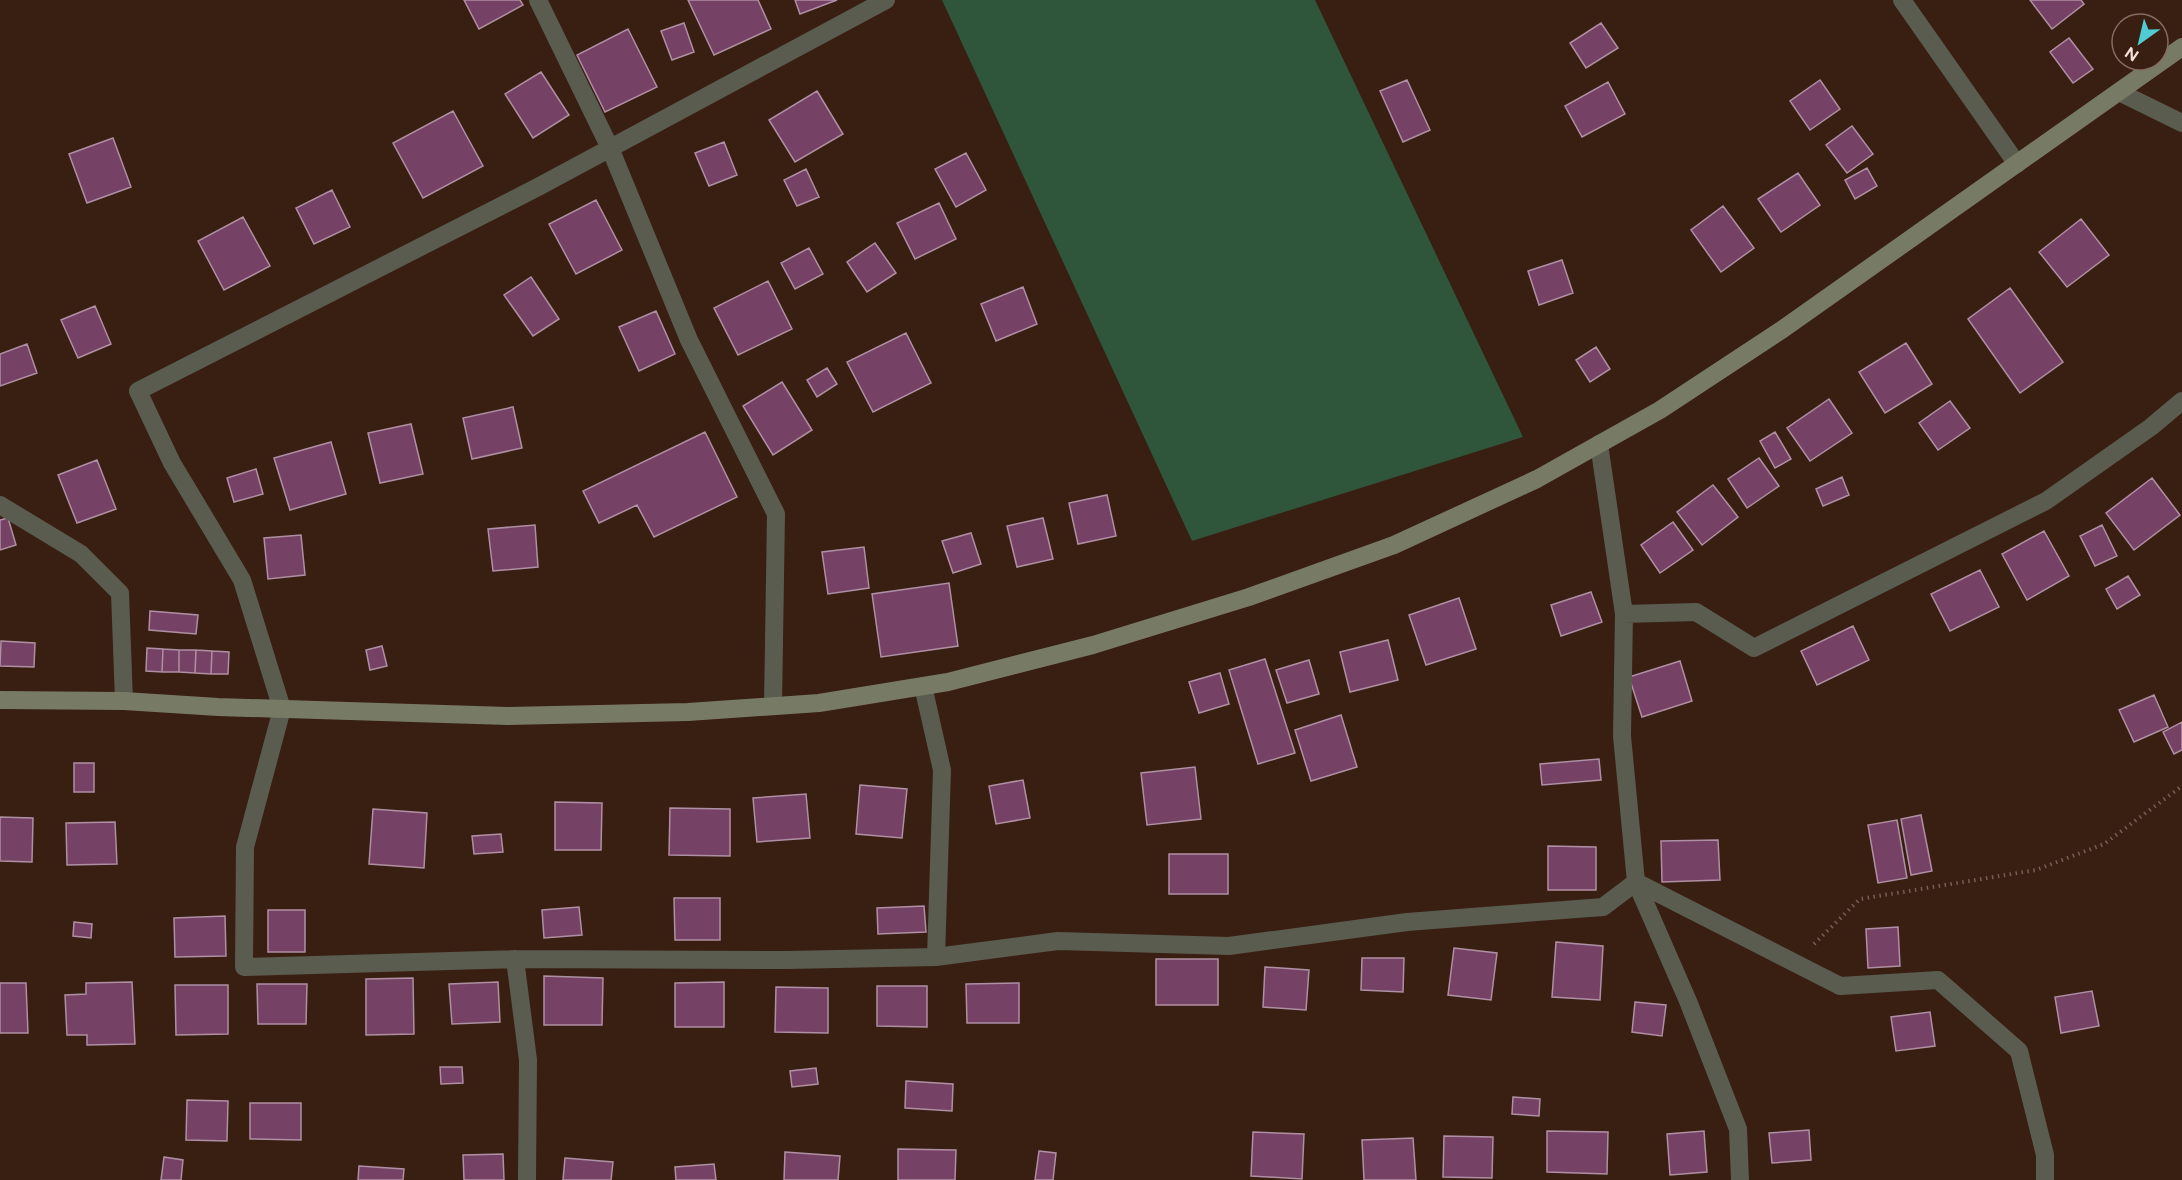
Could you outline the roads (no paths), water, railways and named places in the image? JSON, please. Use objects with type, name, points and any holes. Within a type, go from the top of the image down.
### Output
[{"type":"street","points":[[538,0],[544,17],[610,148],[689,340],[776,514],[773,706]]},
{"type":"street","points":[[886,0],[610,148],[138,391],[172,463],[242,580],[282,709],[245,847],[244,968],[516,959],[788,960],[936,957],[1058,941],[1229,946],[1407,922],[1603,907],[1636,882]]},
{"type":"street","points":[[1902,0],[2017,165]]},
{"type":"street","points":[[0,700],[124,701],[282,709],[508,716],[688,712],[819,703],[948,682],[1093,645],[1249,597],[1383,549],[1537,479],[1660,410],[1783,329],[2182,46]]},
{"type":"street","points":[[2119,92],[2182,123]]},
{"type":"street","points":[[1624,614],[1696,612],[1754,648],[2046,501],[2151,427],[2182,401]]},
{"type":"street","points":[[1599,444],[1624,614],[1622,736],[1636,882],[1688,1001],[1738,1129],[1740,1180]]},
{"type":"street","points":[[0,505],[81,554],[120,592],[124,701]]},
{"type":"street","points":[[923,686],[942,770],[936,957]]},
{"type":"street","points":[[1636,882],[1840,986],[1938,980],[2019,1051],[2045,1155],[2045,1180]]},
{"type":"street","points":[[516,959],[528,1060],[527,1180]]}]
